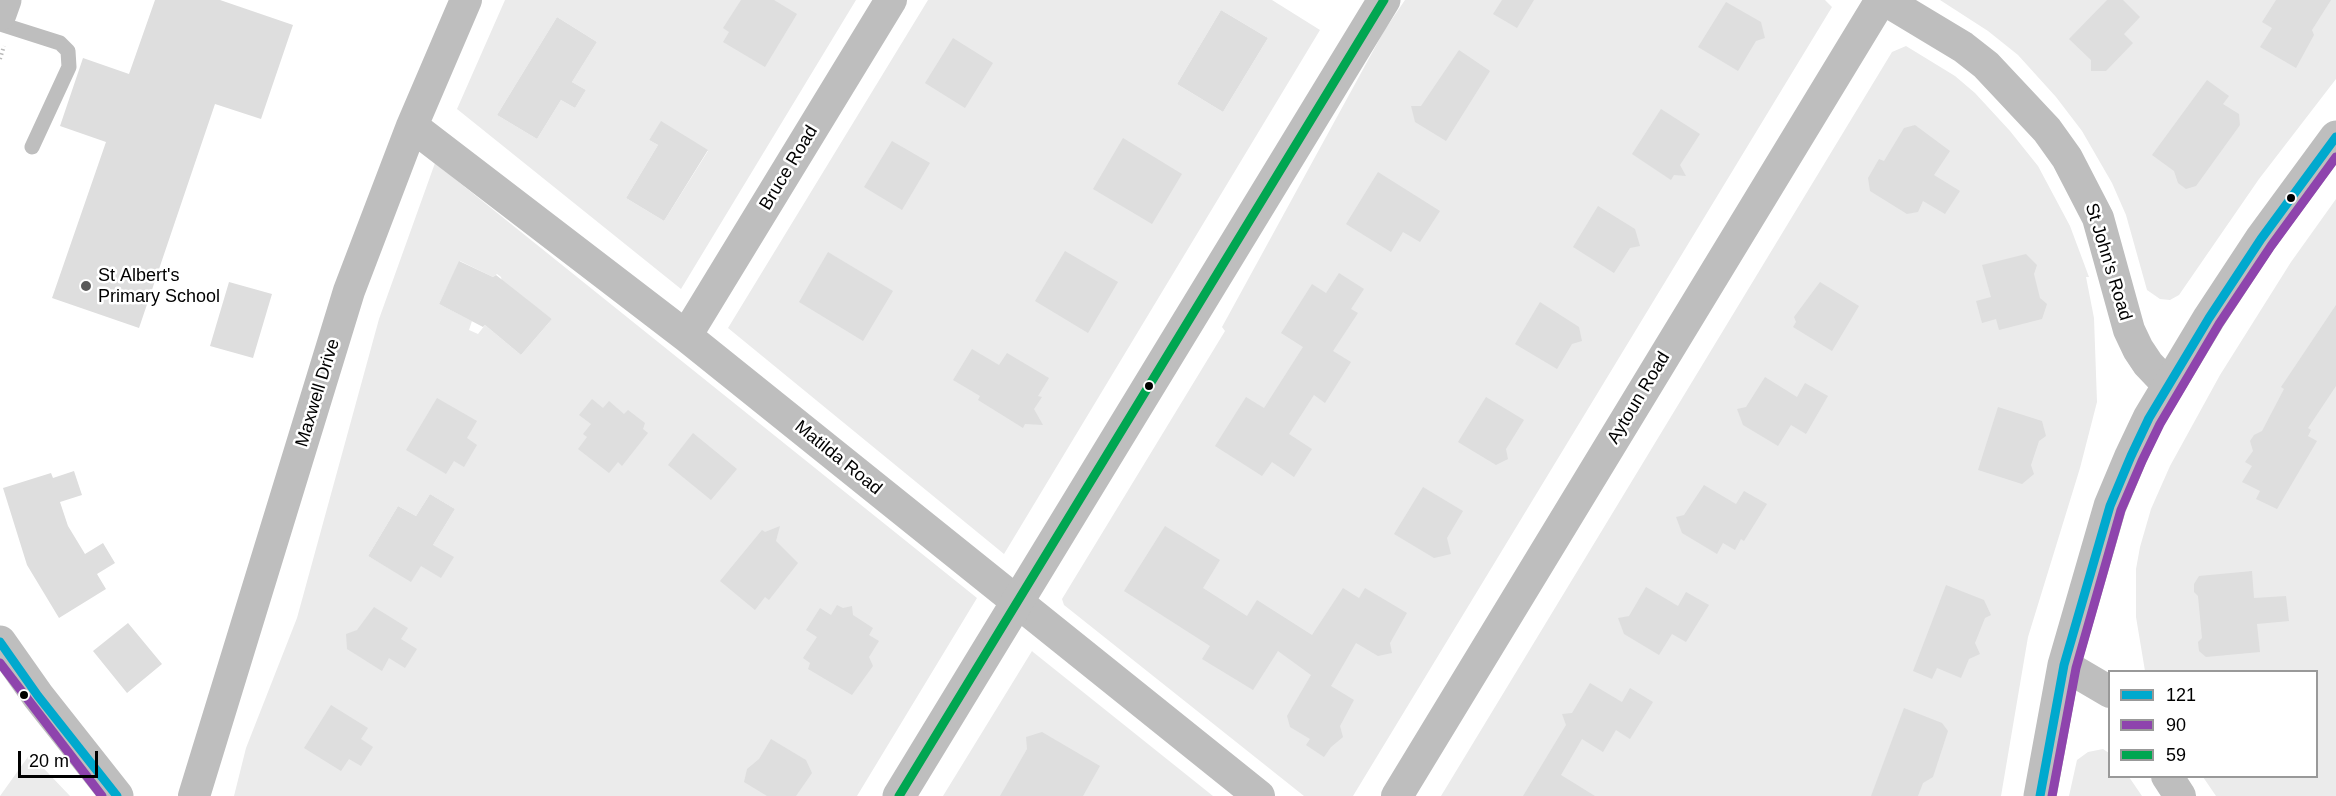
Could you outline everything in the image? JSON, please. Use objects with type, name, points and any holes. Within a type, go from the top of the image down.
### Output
[{"type":"street","points":[[0,14],[5,0]]},
{"type":"street","name":"Maxwell Drive","points":[[194,796],[349,291],[412,126],[466,0]]},
{"type":"street","name":"Bruce Road","points":[[686,336],[891,0]]},
{"type":"street","points":[[899,796],[1384,0]]},
{"type":"street","name":"Aytoun Road","points":[[1397,796],[1881,0]]},
{"type":"street","name":"St John's Road","points":[[1885,0],[1963,48],[1986,65],[2047,129],[2067,158],[2098,218],[2129,330],[2138,349],[2148,364],[2169,385]]},
{"type":"street","name":"Matilda Road","points":[[412,126],[686,336],[1259,796]]},
{"type":"street","points":[[2040,796],[2064,665],[2110,506],[2149,418],[2260,239],[2336,137]]},
{"type":"street","points":[[0,642],[38,696],[117,796]]},
{"type":"street","points":[[2064,665],[2108,691]]},
{"type":"street","points":[[2168,778],[2180,796]]},
{"type":"lane","points":[[0,24],[60,43],[68,51],[69,67],[32,147]]},
{"type":"shaded area","points":[[505,0],[856,0],[681,289],[457,109]],"holes":[[[557,17],[597,42],[572,82],[586,90],[575,108],[561,100],[537,139],[497,115]],[[661,122],[708,151],[664,221],[626,198],[658,145],[649,140]]]},
{"type":"shaded area","points":[[928,0],[1272,0],[1320,30],[1004,554],[728,328]],"holes":[[[1221,10],[1268,38],[1223,112],[1177,84]]]},
{"type":"shaded area","points":[[1405,0],[1825,0],[1832,7],[1353,796],[1304,796],[1064,605],[1062,599],[1225,331],[1222,327],[1384,31]]},
{"type":"shaded area","points":[[1940,0],[2336,0],[2336,79],[2259,179],[2179,295],[2170,300],[2160,299],[2147,290],[2126,215],[2112,183],[2082,131],[2056,97],[2018,55],[1988,31]]},
{"type":"shaded area","points":[[1906,46],[1955,76],[1975,93],[2038,166],[2070,226],[2089,277],[2086,277],[2094,318],[2097,402],[2080,468],[2028,637],[2001,796],[1441,796],[1892,52]]},
{"type":"shaded area","points":[[435,163],[977,598],[857,796],[234,796],[246,748],[297,618],[379,319]],"holes":[[[460,261],[493,277],[497,274],[501,277],[502,282],[552,319],[521,355],[485,325],[478,334],[469,330],[472,321],[439,304]],[[430,494],[455,509],[411,581],[368,556],[398,506],[416,516]]]},
{"type":"shaded area","points":[[2336,199],[2336,796],[2216,796],[2204,778],[2318,778],[2318,670],[2145,670],[2136,617],[2136,569],[2151,509],[2170,466],[2220,375],[2291,262]]},
{"type":"shaded area","points":[[1033,652],[1213,796],[943,796]]},
{"type":"shaded area","points":[[2103,749],[2108,752],[2108,778],[2130,778],[2142,796],[2069,796],[2077,760],[2088,752]]},
{"type":"shaded area","points":[[30,754],[70,796],[0,796]]},
{"type":"building","points":[[155,0],[220,0],[293,25],[261,119],[215,104],[139,328],[52,298],[106,142],[60,126],[83,58],[129,74]]},
{"type":"building","points":[[741,0],[774,0],[797,14],[765,67],[723,42],[729,32],[723,28]]},
{"type":"building","points":[[1502,0],[1534,0],[1517,28],[1493,14]]},
{"type":"building","points":[[2107,0],[2123,0],[2140,17],[2124,34],[2133,43],[2106,71],[2091,71],[2091,60],[2069,39]]},
{"type":"building","points":[[2276,0],[2331,0],[2312,30],[2314,35],[2296,68],[2260,47],[2272,28],[2262,22]]},
{"type":"building","points":[[1726,2],[1761,22],[1765,38],[1756,41],[1738,71],[1698,47]]},
{"type":"building","points":[[1221,10],[1268,38],[1223,112],[1177,84]]},
{"type":"building","points":[[557,17],[597,42],[572,82],[586,90],[575,108],[561,100],[537,139],[497,115]]},
{"type":"building","points":[[953,38],[993,63],[965,108],[925,83]]},
{"type":"building","points":[[1459,50],[1490,71],[1446,141],[1415,122],[1411,106],[1421,106]]},
{"type":"building","points":[[2207,80],[2229,96],[2223,104],[2239,114],[2240,125],[2196,186],[2186,189],[2178,183],[2174,171],[2152,155]]},
{"type":"building","points":[[1661,109],[1700,134],[1680,165],[1686,176],[1674,175],[1671,180],[1632,154]]},
{"type":"building","points":[[661,121],[708,150],[664,221],[626,198],[658,145],[649,140]]},
{"type":"building","points":[[1915,125],[1950,151],[1934,175],[1960,191],[1945,214],[1923,201],[1918,212],[1907,214],[1870,191],[1868,178],[1879,159],[1884,161],[1904,128]]},
{"type":"building","points":[[1123,138],[1182,174],[1152,224],[1093,189]]},
{"type":"building","points":[[892,141],[930,163],[902,210],[864,187]]},
{"type":"building","points":[[1378,172],[1440,211],[1420,242],[1403,232],[1391,252],[1346,224]]},
{"type":"building","points":[[1598,206],[1635,229],[1640,246],[1630,248],[1614,273],[1573,247]]},
{"type":"building","points":[[1065,251],[1118,282],[1088,333],[1035,301]]},
{"type":"building","points":[[828,252],[893,291],[863,341],[799,302]]},
{"type":"building","points":[[2026,254],[2037,265],[2034,274],[2040,298],[2047,304],[2042,319],[1999,330],[1996,319],[1982,323],[1976,301],[1991,297],[1982,265]]},
{"type":"building","points":[[459,261],[493,277],[496,275],[552,319],[521,355],[485,325],[483,327],[439,304]]},
{"type":"building","points":[[1339,273],[1364,289],[1351,309],[1358,313],[1333,351],[1351,362],[1325,403],[1314,395],[1289,434],[1312,449],[1294,477],[1272,462],[1262,476],[1215,446],[1246,397],[1264,408],[1303,347],[1281,333],[1312,284],[1326,293]]},
{"type":"building","points":[[229,282],[272,294],[253,358],[210,346]]},
{"type":"building","points":[[1820,282],[1859,306],[1832,351],[1793,327],[1796,322],[1794,317]]},
{"type":"building","points":[[1540,302],[1579,327],[1582,341],[1572,344],[1557,369],[1515,344]]},
{"type":"building","points":[[2336,305],[2336,386],[2308,428],[2311,430],[2308,436],[2317,441],[2277,509],[2256,499],[2260,491],[2242,482],[2252,466],[2245,462],[2253,451],[2250,441],[2254,435],[2262,431],[2284,389],[2281,387]]},
{"type":"building","points":[[972,349],[999,365],[1007,353],[1049,378],[1038,396],[1042,397],[1034,409],[1043,425],[1025,424],[1023,428],[978,400],[980,396],[953,380]]},
{"type":"building","points":[[1765,377],[1797,397],[1805,383],[1828,396],[1806,434],[1791,425],[1778,446],[1743,425],[1737,409],[1746,407]]},
{"type":"building","points":[[1486,397],[1524,420],[1506,449],[1508,459],[1496,465],[1458,442]]},
{"type":"building","points":[[437,398],[477,421],[467,438],[477,445],[464,467],[454,461],[446,474],[406,450]]},
{"type":"building","points":[[592,399],[603,408],[609,401],[624,414],[628,410],[645,423],[643,429],[648,433],[622,466],[618,462],[609,473],[578,449],[587,437],[583,434],[591,424],[579,415]]},
{"type":"building","points":[[1998,407],[2042,421],[2046,436],[2039,441],[2031,465],[2034,474],[2022,484],[1978,470]]},
{"type":"building","points":[[693,433],[737,469],[711,500],[668,465]]},
{"type":"building","points":[[74,471],[82,495],[60,502],[68,526],[85,554],[103,543],[115,563],[97,574],[106,589],[59,618],[27,565],[3,488],[51,473],[53,478]]},
{"type":"building","points":[[1704,485],[1736,504],[1744,491],[1767,504],[1744,541],[1741,539],[1735,550],[1723,543],[1717,554],[1682,533],[1676,517],[1684,515]]},
{"type":"building","points":[[1423,487],[1463,511],[1447,538],[1451,554],[1434,558],[1394,534]]},
{"type":"building","points":[[430,494],[455,509],[433,545],[454,557],[441,578],[421,566],[411,582],[368,556],[398,506],[416,516]]},
{"type":"building","points":[[780,526],[776,541],[798,563],[769,600],[765,597],[755,610],[720,581],[762,530],[765,532]]},
{"type":"building","points":[[1165,526],[1220,560],[1203,588],[1247,616],[1257,600],[1312,635],[1343,588],[1359,598],[1365,588],[1407,613],[1390,643],[1392,653],[1378,656],[1356,643],[1331,686],[1354,700],[1340,726],[1343,737],[1331,747],[1324,757],[1306,745],[1310,739],[1290,727],[1287,716],[1311,675],[1278,651],[1253,690],[1202,659],[1210,646],[1124,591]]},
{"type":"building","points":[[2252,571],[2254,598],[2286,596],[2289,621],[2257,624],[2260,652],[2206,657],[2199,651],[2198,642],[2202,638],[2198,596],[2194,592],[2194,584],[2199,576]]},
{"type":"building","points":[[1946,585],[1984,600],[1991,615],[1985,618],[1975,643],[1980,654],[1969,659],[1961,678],[1937,668],[1932,679],[1913,671]]},
{"type":"building","points":[[1646,587],[1678,606],[1686,592],[1709,605],[1686,642],[1672,634],[1659,655],[1624,634],[1618,618],[1629,616]]},
{"type":"building","points":[[837,605],[843,608],[852,606],[853,615],[873,628],[869,635],[879,641],[869,657],[873,666],[852,695],[808,669],[810,663],[803,658],[817,637],[806,630],[820,608],[831,615]]},
{"type":"building","points":[[374,607],[408,628],[401,639],[417,649],[405,668],[389,658],[382,671],[347,649],[346,634],[357,630]]},
{"type":"building","points":[[128,623],[162,664],[127,693],[93,651]]},
{"type":"building","points":[[1590,683],[1622,702],[1630,688],[1653,702],[1630,739],[1616,730],[1603,752],[1582,739],[1561,775],[1595,796],[1523,796],[1566,725],[1562,714],[1572,713]]},
{"type":"building","points":[[331,705],[368,728],[361,739],[373,747],[361,766],[349,759],[341,771],[304,748]]},
{"type":"building","points":[[1904,708],[1942,723],[1948,731],[1933,777],[1923,783],[1918,796],[1871,796]]},
{"type":"building","points":[[1042,732],[1100,766],[1083,796],[1000,796],[1027,749],[1026,737]]},
{"type":"building","points":[[771,739],[806,760],[812,773],[796,796],[767,796],[744,782],[747,769],[759,759]]},
{"type":"transit line","name":"59","points":[[899,796],[1384,0]]},
{"type":"transit line","name":"121","points":[[2040,796],[2064,665],[2110,506],[2131,456],[2149,418],[2209,318],[2261,239],[2336,137]]},
{"type":"transit line","name":"90","points":[[2052,796],[2076,668],[2121,510],[2142,461],[2160,424],[2219,324],[2271,246],[2336,157]]},
{"type":"transit line","name":"121","points":[[0,642],[38,696],[117,796]]},
{"type":"transit line","name":"90","points":[[0,663],[102,796]]},
{"type":"place","name":"St Albert's Primary School","points":[[86,286]]}]
